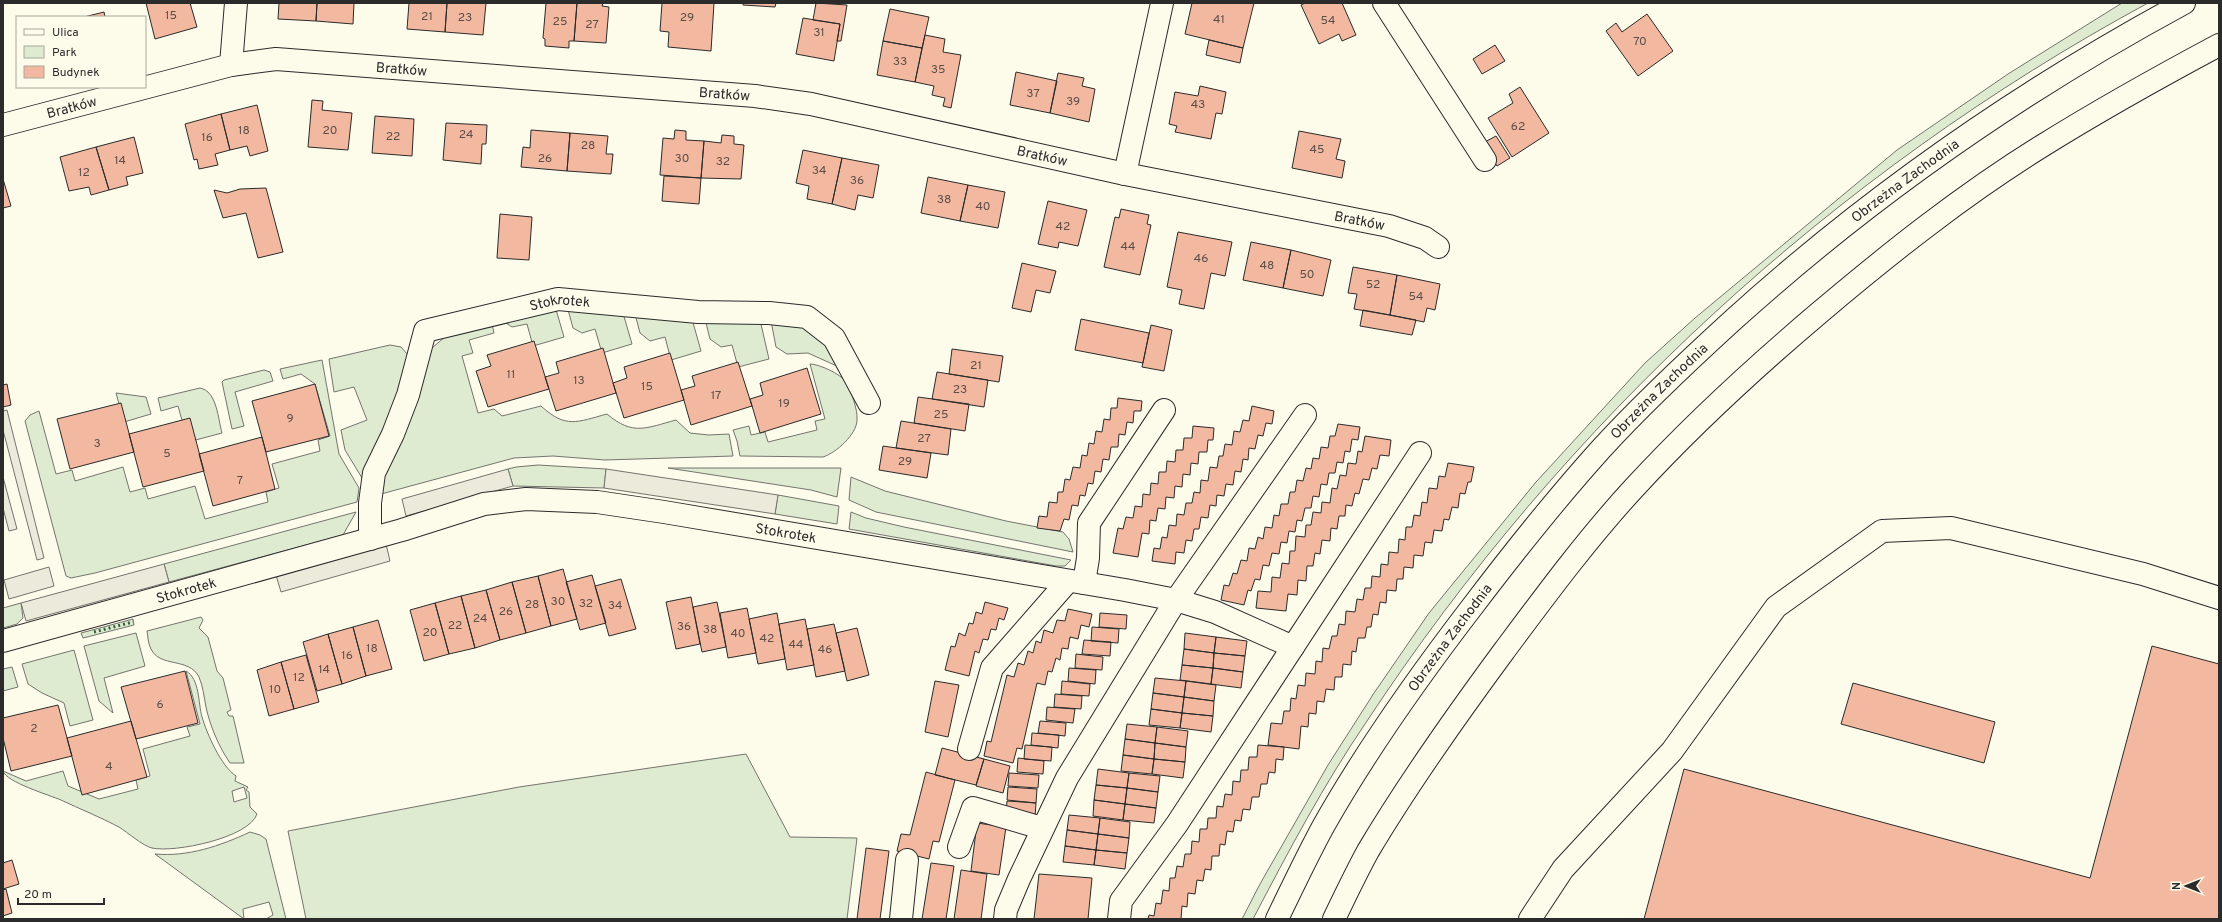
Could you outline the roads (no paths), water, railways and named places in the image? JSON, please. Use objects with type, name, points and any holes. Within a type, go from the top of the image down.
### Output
[{"type":"street","points":[[231,65],[236,3]]},
{"type":"street","points":[[1125,174],[1162,3]]},
{"type":"street","points":[[1384,3],[1485,160]]},
{"type":"street","name":"Obrzeżna Zachodnia","points":[[1276,919],[1324,825],[1383,730],[1451,635],[1522,541],[1602,448],[1683,366],[1777,281],[1841,228],[1923,164],[2015,103],[2118,39],[2184,3]]},
{"type":"street","points":[[1334,919],[1367,853],[1425,762],[1492,667],[1558,578],[1634,488],[1716,404],[1753,369],[1874,267],[1948,210],[2041,146],[2143,86],[2219,45]]},
{"type":"street","name":"Bratków","points":[[146,87],[231,65],[276,59],[755,96],[811,104],[1125,174],[1389,226],[1425,238],[1438,247]]},
{"type":"street","name":"Bratków","points":[[3,125],[144,88]]},
{"type":"street","name":"Stokrotek","points":[[370,539],[370,503],[374,473],[393,434],[408,395],[425,331],[558,298],[698,312],[769,313],[807,317],[834,338],[869,403]]},
{"type":"street","points":[[969,749],[992,668],[1076,582],[1088,558],[1089,523],[1164,410]]},
{"type":"street","points":[[1005,919],[1006,910],[1042,828],[1067,778],[1176,600],[1305,415]]},
{"type":"street","points":[[1119,919],[1121,901],[1176,824],[1420,453]]},
{"type":"street","name":"Stokrotek","points":[[3,641],[370,539],[484,504],[526,499],[582,502],[664,512],[1015,571],[1176,600],[1215,612],[1293,647]]},
{"type":"street","points":[[1530,919],[1563,869],[1672,751],[1776,607],[1882,531],[1951,528],[2143,574],[2219,598]]},
{"type":"street","points":[[959,847],[973,808],[1042,828]]},
{"type":"street","points":[[901,919],[907,860]]}]
